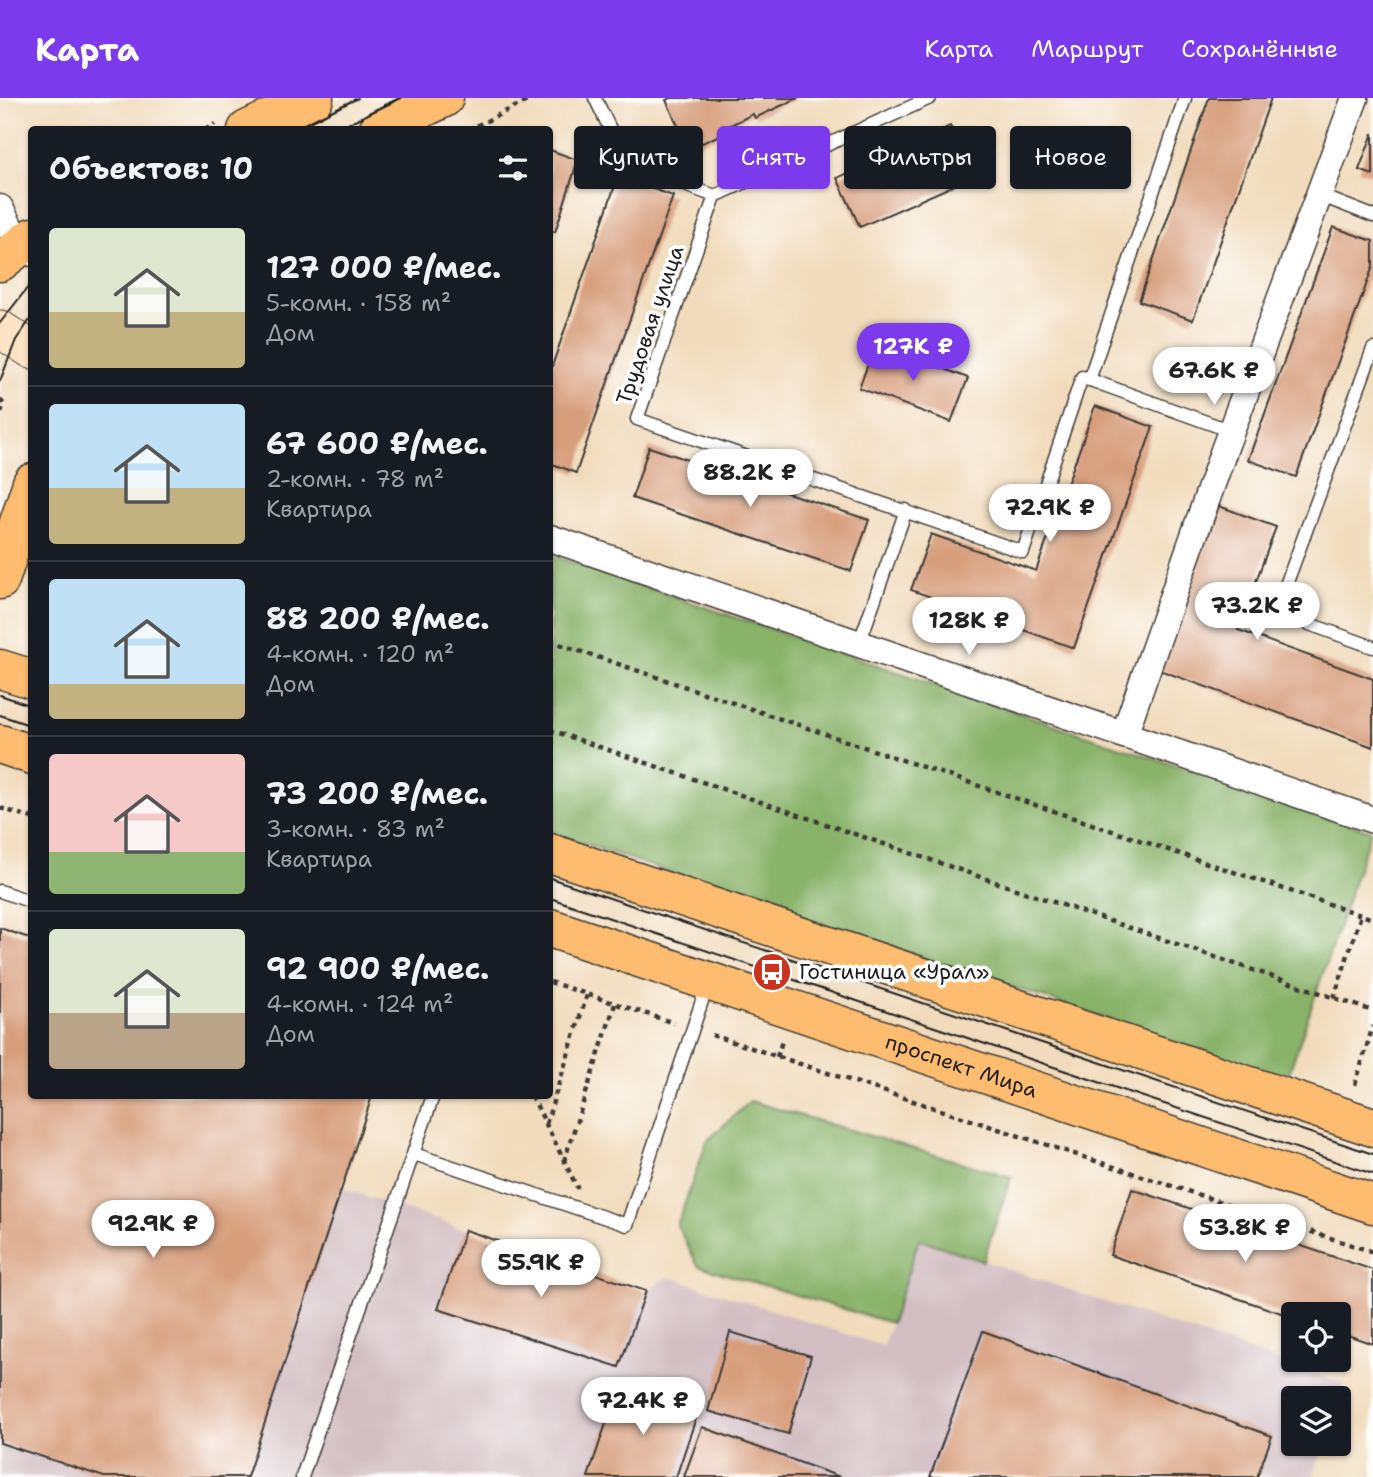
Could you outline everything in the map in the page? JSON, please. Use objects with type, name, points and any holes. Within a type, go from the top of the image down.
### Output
[{"type":"main road","points":[[255,126],[314,98]]},
{"type":"main road","points":[[386,126],[444,98]]},
{"type":"main road","points":[[0,580],[28,495]]},
{"type":"main road","points":[[0,668],[28,678]]},
{"type":"main road","points":[[0,744],[28,754]]},
{"type":"main road","points":[[553,854],[1373,1127]]},
{"type":"main road","name":"проспект Мира","points":[[553,929],[1373,1204]]},
{"type":"street","points":[[1124,734],[1231,431],[1355,98]]},
{"type":"street","points":[[0,208],[21,249]]},
{"type":"street","points":[[0,330],[28,348]]},
{"type":"street","points":[[553,539],[1373,820]]},
{"type":"lane","points":[[595,98],[627,164],[715,196],[930,98]]},
{"type":"lane","points":[[1185,98],[1089,380],[1231,431]]},
{"type":"lane","points":[[1319,195],[1373,216]]},
{"type":"lane","name":"Трудовая улица","points":[[715,196],[637,419],[1023,552],[1082,377],[1089,380]]},
{"type":"lane","points":[[1373,349],[1276,612],[1373,647]]},
{"type":"lane","points":[[859,644],[906,510]]},
{"type":"lane","points":[[0,891],[28,901]]},
{"type":"lane","points":[[414,1154],[627,1225],[709,981]]},
{"type":"lane","points":[[302,1477],[432,1099]]},
{"type":"path","points":[[476,126],[533,98]]},
{"type":"path","points":[[0,400],[4,404],[0,415]]},
{"type":"path","points":[[553,642],[1373,919]]},
{"type":"path","points":[[553,731],[1373,1011]]},
{"type":"path","points":[[0,808],[28,817]]},
{"type":"path","points":[[1335,998],[1361,915]]},
{"type":"path","points":[[553,983],[1373,1252]]},
{"type":"path","points":[[546,1124],[587,995]]},
{"type":"path","points":[[565,1161],[615,1004]]},
{"type":"path","points":[[1354,1086],[1373,1026]]},
{"type":"path","points":[[534,1099],[590,1212]]},
{"type":"shaded area","points":[[0,928],[28,938],[28,1099],[371,1099],[342,1188],[646,1291],[669,1277],[883,1346],[919,1239],[1281,1362],[1281,1372],[1312,1372],[1344,1383],[1343,1386],[1281,1386],[1281,1456],[1320,1456],[1313,1477],[0,1477]]},
{"type":"green space","points":[[553,556],[1371,831],[1287,1079],[553,833]]},
{"type":"green space","points":[[750,1101],[1011,1177],[983,1261],[919,1239],[891,1323],[698,1266],[677,1225],[707,1141]]},
{"type":"building","points":[[798,98],[755,118],[753,114],[728,126],[717,126],[717,136],[703,143],[703,126],[678,126],[666,100]]},
{"type":"building","points":[[1209,98],[1271,98],[1193,320],[1139,301]]},
{"type":"building","points":[[1373,133],[1373,175],[1359,170]]},
{"type":"building","points":[[553,151],[574,159],[574,173],[553,232]]},
{"type":"building","points":[[844,175],[844,189],[946,189],[860,227],[837,178]]},
{"type":"building","points":[[614,189],[653,189],[673,196],[576,473],[553,464],[553,363]]},
{"type":"building","points":[[1333,227],[1373,241],[1373,266],[1296,477],[1248,460]]},
{"type":"building","points":[[876,343],[968,378],[951,422],[859,388]]},
{"type":"building","points":[[1095,406],[1153,427],[1074,648],[911,590],[931,534],[1036,571]]},
{"type":"building","points":[[649,447],[869,520],[851,571],[632,498]]},
{"type":"building","points":[[1219,506],[1276,527],[1238,630],[1373,679],[1373,747],[1159,670]]},
{"type":"building","points":[[0,928],[28,938],[28,1099],[371,1099],[247,1477],[104,1477],[0,1443]]},
{"type":"building","points":[[1132,1189],[1373,1270],[1373,1344],[1351,1336],[1351,1302],[1281,1302],[1281,1313],[1110,1255]]},
{"type":"building","points":[[465,1230],[646,1291],[619,1367],[438,1309]]},
{"type":"building","points":[[983,1331],[1272,1436],[1257,1477],[930,1477]]},
{"type":"building","points":[[730,1332],[811,1356],[788,1434],[708,1411]]},
{"type":"building","points":[[619,1385],[698,1412],[676,1477],[588,1477]]},
{"type":"building","points":[[702,1427],[840,1477],[684,1477]]},
{"type":"tram line","points":[[300,126],[358,98]]},
{"type":"tram line","points":[[343,126],[401,98]]},
{"type":"tram line","points":[[0,323],[28,287]]},
{"type":"tram line","points":[[0,381],[16,340],[28,323]]},
{"type":"tram line","points":[[0,695],[28,705]]},
{"type":"tram line","points":[[0,715],[28,725]]},
{"type":"tram line","points":[[553,879],[1373,1154]]},
{"type":"tram line","points":[[553,899],[1373,1174]]},
{"type":"place","name":"Гостиница «Урал»","points":[[772,972]]}]
